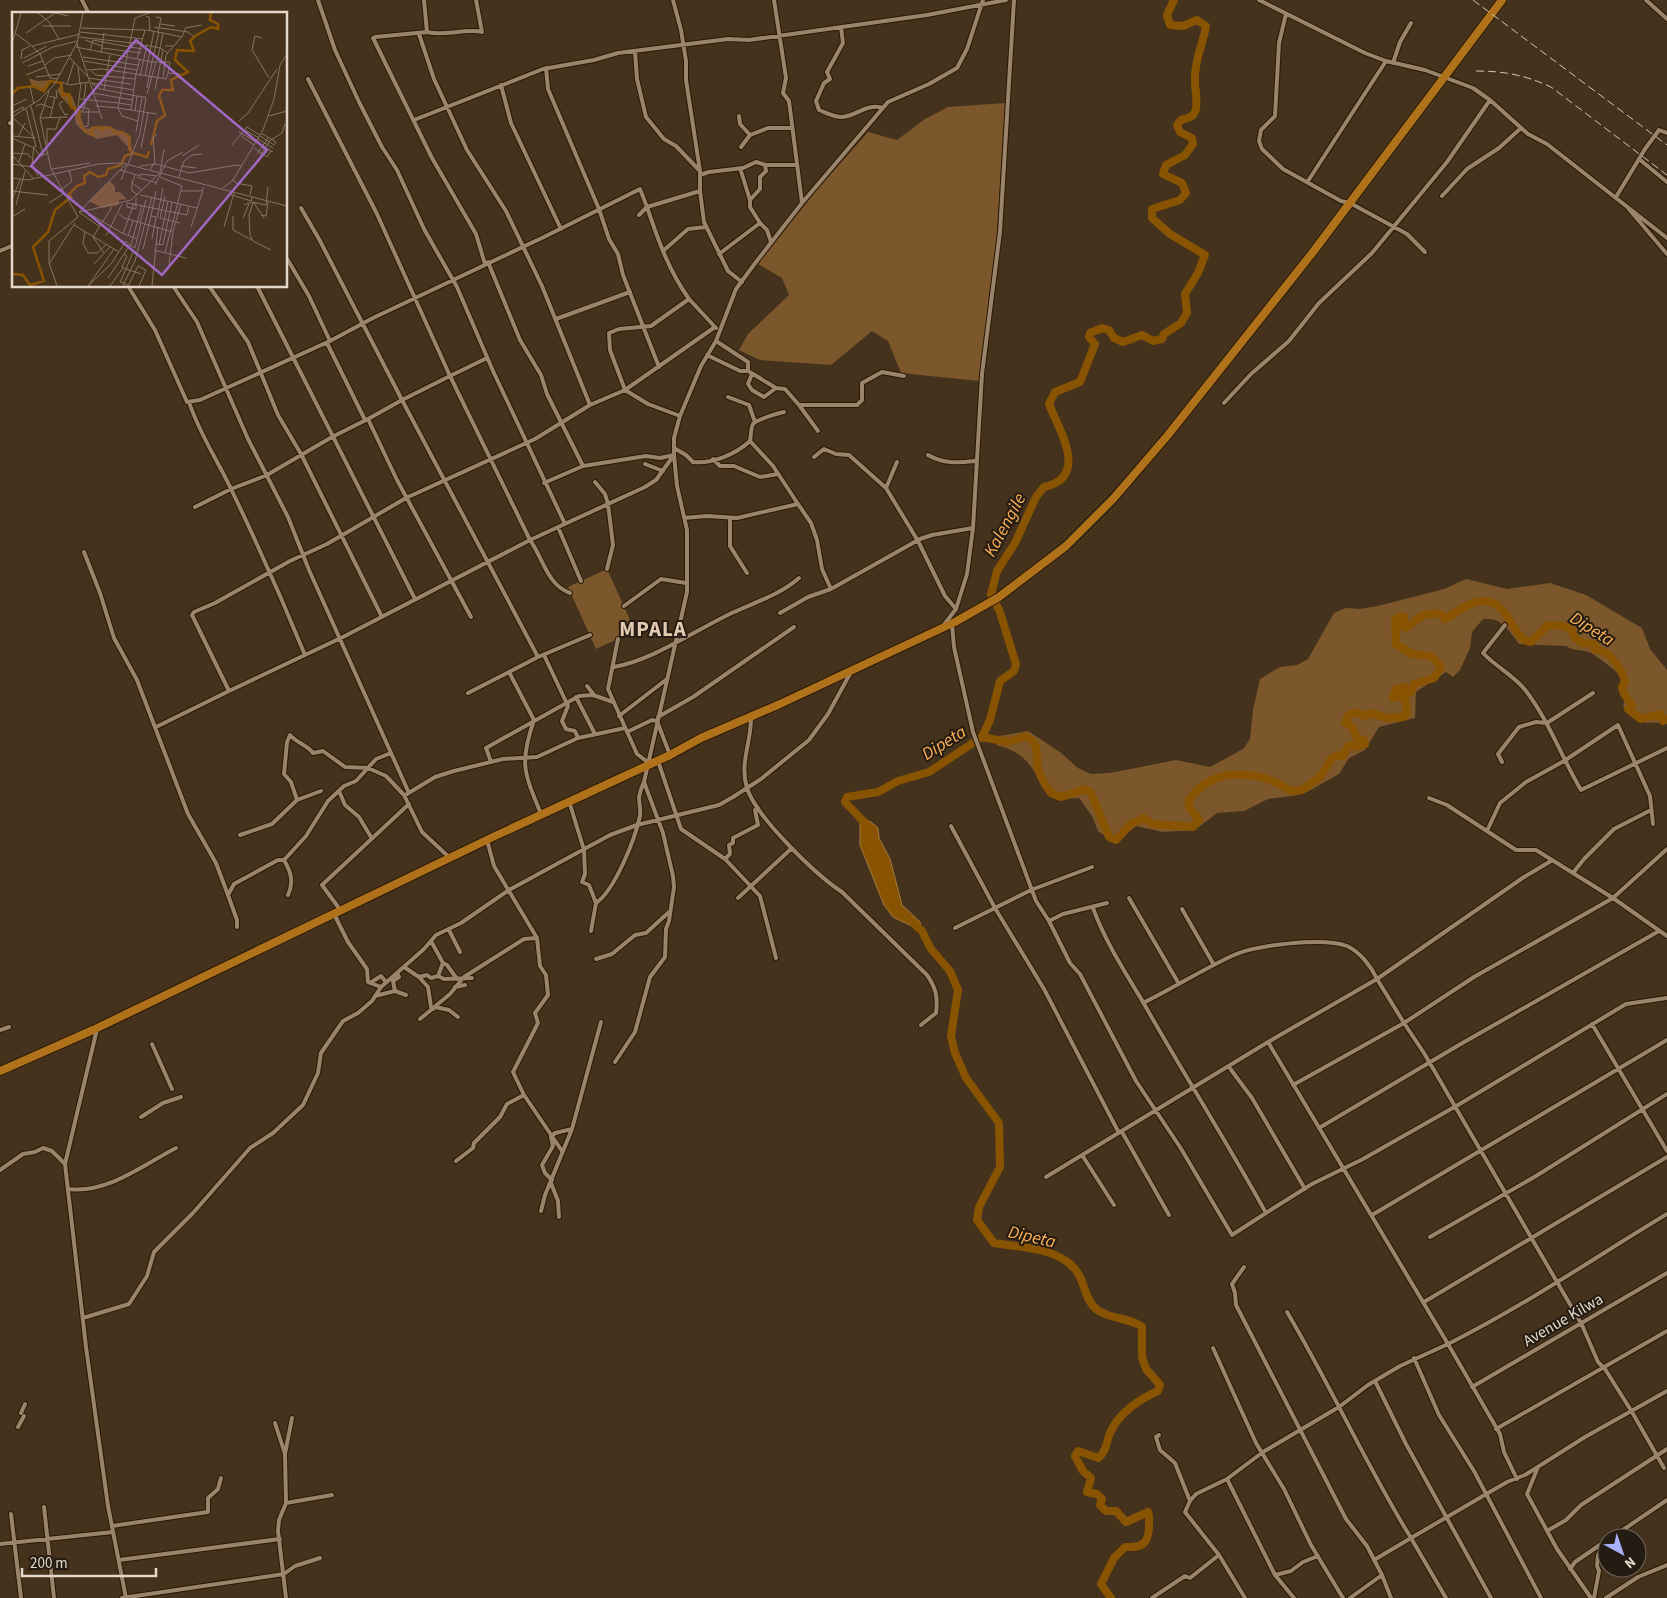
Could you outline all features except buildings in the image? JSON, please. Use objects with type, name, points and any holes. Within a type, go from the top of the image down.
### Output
[{"type":"highway","points":[[0,1072],[98,1027],[541,814],[670,755],[701,738],[940,630],[999,597],[1054,557],[1113,499],[1174,428],[1350,204],[1502,0]]},
{"type":"street","points":[[82,0],[87,12]]},
{"type":"street","points":[[318,0],[335,50],[359,102],[382,147],[398,170],[424,229],[453,279],[544,483],[565,524]]},
{"type":"street","points":[[424,0],[427,32]]},
{"type":"street","points":[[476,0],[482,32],[466,30],[439,34],[427,32],[374,37],[450,192],[473,227],[520,340],[541,375],[583,466]]},
{"type":"street","points":[[673,0],[682,30],[686,61],[686,80],[706,227],[728,271],[742,282]]},
{"type":"street","points":[[774,0],[786,78],[783,93],[789,101],[802,204]]},
{"type":"street","points":[[414,120],[546,68],[635,51],[841,27],[982,2],[1006,0]]},
{"type":"street","points":[[940,630],[956,609],[967,574],[973,528],[975,462],[982,374],[1000,232],[1014,0]]},
{"type":"street","points":[[1259,0],[1365,53],[1393,63],[1425,70],[1473,88],[1490,100],[1535,139],[1547,144],[1667,238]]},
{"type":"street","points":[[1646,0],[1667,19]]},
{"type":"street","points":[[596,902],[607,894],[614,884],[640,816],[639,796],[649,763],[687,592],[687,530],[677,486],[674,455],[680,416],[707,355],[716,341],[736,290],[771,242],[888,102],[929,84],[957,68],[967,49],[982,2]]},
{"type":"street","points":[[1286,14],[1279,43],[1274,116],[1261,130],[1259,141],[1262,149],[1276,164],[1341,201],[1350,204],[1381,222],[1396,227],[1407,234],[1425,252]]},
{"type":"street","points":[[1393,63],[1400,42],[1411,23]]},
{"type":"street","points":[[841,27],[843,43],[827,72],[830,80],[824,83],[816,101],[820,110],[833,116],[841,117],[853,115],[866,107],[883,108]]},
{"type":"street","points":[[418,34],[434,79],[448,105],[467,150],[506,211],[556,319],[569,356],[590,405]]},
{"type":"street","points":[[635,51],[637,79],[646,116],[664,139],[676,146],[700,173]]},
{"type":"street","points":[[1308,181],[1386,61]]},
{"type":"street","points":[[546,68],[548,89],[599,209],[609,239],[618,254],[630,292],[659,367]]},
{"type":"street","points":[[308,79],[416,298],[450,376],[530,540],[557,586],[570,593]]},
{"type":"street","points":[[501,85],[511,123],[561,229]]},
{"type":"street","points":[[1224,403],[1251,374],[1289,341],[1320,303],[1396,227],[1447,162],[1490,100]]},
{"type":"street","points":[[739,116],[740,124],[750,135]]},
{"type":"street","points":[[740,147],[750,135],[768,128],[792,128]]},
{"type":"street","points":[[1442,196],[1467,169],[1499,148],[1521,128]]},
{"type":"street","points":[[1616,197],[1659,130],[1667,132]]},
{"type":"street","points":[[1639,159],[1667,182]]},
{"type":"street","points":[[700,173],[740,168],[756,162],[765,165],[796,164]]},
{"type":"street","points":[[750,200],[760,189],[760,177],[766,171],[765,165]]},
{"type":"street","points":[[740,168],[750,200],[750,207],[767,230],[771,242]]},
{"type":"street","points":[[189,402],[226,390],[294,356],[329,342],[453,279],[522,248],[640,189],[663,251],[672,266],[675,278],[689,299],[719,332]]},
{"type":"street","points":[[639,215],[647,207],[700,191]]},
{"type":"street","points":[[1624,203],[1667,254]]},
{"type":"street","points":[[301,208],[402,400],[426,450],[445,481],[486,562],[538,657]]},
{"type":"street","points":[[720,254],[760,223]]},
{"type":"street","points":[[663,251],[688,229],[706,227]]},
{"type":"street","points":[[0,251],[12,246]]},
{"type":"street","points":[[288,260],[309,296],[329,342],[406,498],[471,618]]},
{"type":"street","points":[[129,288],[155,330],[187,402],[189,402],[199,427],[231,489],[270,573],[305,655]]},
{"type":"street","points":[[174,288],[197,322],[226,390],[288,517],[339,639],[391,753],[409,804],[422,832],[450,858]]},
{"type":"street","points":[[210,288],[239,327],[278,415],[302,455],[382,617]]},
{"type":"street","points":[[258,288],[294,356],[332,437],[416,598]]},
{"type":"street","points":[[556,319],[630,292]]},
{"type":"street","points":[[680,416],[648,404],[625,390],[610,350],[608,337],[609,333],[619,329],[651,326],[689,299]]},
{"type":"street","points":[[229,691],[192,615],[375,518],[406,498],[471,470],[489,458],[562,424],[590,405],[625,390],[715,327]]},
{"type":"street","points":[[716,341],[748,362],[748,371]]},
{"type":"street","points":[[707,355],[740,371],[748,371],[776,388],[784,389],[799,405],[818,431]]},
{"type":"street","points":[[195,507],[231,489],[267,475],[332,437],[487,358]]},
{"type":"street","points":[[799,405],[857,405],[862,400],[862,383],[882,372],[904,376]]},
{"type":"street","points":[[752,374],[749,385],[757,393],[766,396],[776,388]]},
{"type":"street","points":[[728,398],[749,405],[755,422]]},
{"type":"street","points":[[755,422],[761,422],[775,412],[784,412]]},
{"type":"street","points":[[674,448],[693,462],[713,459],[740,449],[750,441],[752,426],[755,422]]},
{"type":"street","points":[[750,441],[758,448],[778,474],[811,523],[817,540],[822,569],[831,589]]},
{"type":"street","points":[[814,457],[824,449],[836,454],[849,455],[886,488],[918,541],[946,596],[956,609]]},
{"type":"street","points":[[544,483],[583,466],[646,456],[660,458],[674,455]]},
{"type":"street","points":[[156,727],[339,639],[530,540],[645,487],[656,480],[674,455]]},
{"type":"street","points":[[928,455],[940,462],[975,462]]},
{"type":"street","points":[[713,459],[720,466],[734,466],[760,477],[778,474]]},
{"type":"street","points":[[886,488],[897,462]]},
{"type":"street","points":[[645,464],[663,471]]},
{"type":"street","points":[[595,482],[605,494],[608,504],[613,545],[607,568]]},
{"type":"street","points":[[684,518],[707,516],[730,518],[798,504]]},
{"type":"street","points":[[730,518],[730,546],[747,573]]},
{"type":"street","points":[[558,527],[581,581]]},
{"type":"street","points":[[780,613],[808,597],[831,589],[849,577],[918,541],[932,535],[973,528]]},
{"type":"street","points":[[84,552],[100,593],[114,638],[137,680],[188,814],[216,863],[237,920],[236,927]]},
{"type":"street","points":[[890,557],[891,564]]},
{"type":"street","points":[[614,667],[676,643],[734,612],[783,590],[799,578]]},
{"type":"street","points":[[624,606],[661,579],[686,582]]},
{"type":"street","points":[[952,624],[954,647],[973,732],[1031,890],[1070,963],[1080,974],[1136,1081],[1157,1110],[1232,1235],[1305,1189],[1344,1170],[1454,1107],[1626,1004],[1667,998]]},
{"type":"street","points":[[1505,625],[1483,653],[1526,691],[1547,723],[1564,761],[1581,790],[1667,748]]},
{"type":"street","points":[[406,794],[435,777],[503,759],[523,760],[552,752],[578,738],[626,730],[658,719],[694,697],[794,627]]},
{"type":"street","points":[[468,693],[538,657],[590,635]]},
{"type":"street","points":[[618,639],[614,667],[608,689],[637,754],[649,763]]},
{"type":"street","points":[[544,655],[566,703],[567,712],[562,721],[566,729],[575,731],[578,738]]},
{"type":"street","points":[[83,1318],[130,1304],[147,1276],[154,1252],[193,1213],[250,1148],[273,1133],[303,1104],[318,1073],[321,1053],[343,1020],[358,1013],[376,996],[386,982],[436,935],[449,930],[509,890],[610,835],[637,825],[719,805],[747,788],[809,740],[828,714],[852,670]]},
{"type":"street","points":[[509,672],[534,720],[523,760],[528,782],[541,814]]},
{"type":"street","points":[[619,716],[667,678]]},
{"type":"street","points":[[587,686],[595,696]]},
{"type":"street","points":[[1502,762],[1498,754],[1519,727],[1536,722],[1547,723],[1593,693]]},
{"type":"street","points":[[491,762],[486,748],[576,697],[595,696],[613,702]]},
{"type":"street","points":[[576,697],[595,734]]},
{"type":"street","points":[[751,716],[752,732],[745,753],[747,788],[758,808],[821,878],[842,892],[927,974],[935,987],[938,998],[936,1013],[920,1025]]},
{"type":"street","points":[[658,719],[670,755]]},
{"type":"street","points":[[1487,831],[1500,803],[1526,782],[1564,761],[1618,725],[1637,762],[1650,796],[1653,824]]},
{"type":"street","points":[[297,800],[290,782],[284,774],[287,742],[290,735],[298,744],[308,747],[313,753],[323,752],[345,767],[368,768],[386,776],[406,794]]},
{"type":"street","points":[[228,895],[234,884],[278,860],[284,860],[306,836],[328,801],[339,791],[356,781],[376,759],[391,753]]},
{"type":"street","points":[[658,760],[681,829],[725,859],[760,896],[776,958]]},
{"type":"street","points":[[615,1062],[635,1032],[638,1015],[648,989],[650,977],[664,957],[674,876],[659,820],[644,782]]},
{"type":"street","points":[[240,835],[272,824],[297,800],[321,791]]},
{"type":"street","points":[[339,791],[345,805],[359,817],[371,837]]},
{"type":"street","points":[[1429,798],[1447,805],[1516,850],[1536,850],[1613,898],[1667,936]]},
{"type":"street","points":[[569,801],[584,850],[585,874],[582,882],[590,885],[596,902],[591,932]]},
{"type":"street","points":[[370,983],[367,969],[348,942],[338,912],[322,884],[409,804]]},
{"type":"street","points":[[725,859],[730,854],[729,845],[733,843],[733,838],[758,824],[755,810],[758,808]]},
{"type":"street","points":[[1573,874],[1584,859],[1614,829],[1651,810]]},
{"type":"street","points":[[951,826],[994,908],[1044,989],[1121,1133],[1169,1215]]},
{"type":"street","points":[[487,840],[494,866],[538,938],[540,966],[546,975],[548,995],[535,1013],[538,1023],[512,1072],[524,1095],[551,1137],[553,1146],[542,1166],[551,1182],[558,1201],[559,1217]]},
{"type":"street","points":[[738,898],[792,848]]},
{"type":"street","points":[[1293,1085],[1404,1023],[1474,977],[1613,898],[1667,849]]},
{"type":"street","points":[[284,860],[289,869],[292,882],[288,895]]},
{"type":"street","points":[[1046,1176],[1121,1133],[1268,1042],[1378,979],[1524,876],[1551,861]]},
{"type":"street","points":[[955,928],[1031,890],[1092,867]]},
{"type":"street","points":[[1129,898],[1179,984]]},
{"type":"street","points":[[1049,921],[1063,914],[1107,903]]},
{"type":"street","points":[[1093,908],[1114,952],[1168,1050],[1194,1088],[1266,1213]]},
{"type":"street","points":[[1182,909],[1214,965]]},
{"type":"street","points":[[596,959],[612,954],[635,935],[646,933],[670,910]]},
{"type":"street","points":[[449,930],[460,952]]},
{"type":"street","points":[[1319,1128],[1659,931]]},
{"type":"street","points":[[420,1019],[434,1008],[459,979],[524,939],[538,938]]},
{"type":"street","points":[[431,941],[443,963],[447,964],[459,979]]},
{"type":"street","points":[[1143,1004],[1214,965],[1244,952],[1282,944],[1331,943],[1347,946],[1362,957],[1378,979],[1430,1063],[1582,1325],[1598,1362],[1605,1369],[1632,1412],[1664,1468]]},
{"type":"street","points":[[438,976],[443,963]]},
{"type":"street","points":[[404,967],[419,977],[428,987],[429,1002],[434,1008],[449,1010],[458,1017]]},
{"type":"street","points":[[395,991],[393,981],[399,976],[398,972]]},
{"type":"street","points":[[370,983],[381,976],[386,982]]},
{"type":"street","points":[[419,977],[438,976],[444,979],[472,978]]},
{"type":"street","points":[[370,983],[381,987]]},
{"type":"street","points":[[453,988],[465,985]]},
{"type":"street","points":[[376,996],[395,991],[406,995]]},
{"type":"street","points":[[541,1211],[562,1151],[572,1129],[601,1022]]},
{"type":"street","points":[[1592,1024],[1667,1151]]},
{"type":"street","points":[[0,1030],[9,1027]]},
{"type":"street","points":[[98,1027],[66,1164],[83,1318],[112,1526],[126,1598]]},
{"type":"street","points":[[1372,1215],[1667,1040]]},
{"type":"street","points":[[1268,1042],[1448,1344],[1496,1429],[1517,1479]]},
{"type":"street","points":[[152,1044],[172,1089]]},
{"type":"street","points":[[1229,1067],[1252,1098],[1305,1189]]},
{"type":"street","points":[[1430,1237],[1642,1111],[1667,1094]]},
{"type":"street","points":[[456,1161],[473,1148],[474,1143],[500,1117],[507,1104],[524,1095]]},
{"type":"street","points":[[141,1117],[163,1102],[181,1097]]},
{"type":"street","points":[[551,1137],[555,1133],[572,1129]]},
{"type":"street","points":[[551,1137],[555,1139],[562,1151]]},
{"type":"street","points":[[0,1170],[23,1154],[35,1152],[42,1148],[52,1151],[66,1164]]},
{"type":"street","points":[[69,1189],[83,1191],[108,1184],[176,1148]]},
{"type":"street","points":[[1082,1155],[1114,1205]]},
{"type":"street","points":[[1424,1302],[1667,1157]]},
{"type":"street","points":[[1243,1597],[1220,1555],[1185,1512],[1196,1494],[1227,1479],[1263,1452],[1339,1407],[1400,1366],[1510,1312],[1556,1281],[1667,1214]]},
{"type":"street","points":[[1244,1267],[1232,1284],[1236,1305],[1346,1519],[1374,1560],[1391,1598]]},
{"type":"street","name":"Avenue Kilwa","points":[[1472,1387],[1582,1325],[1667,1273]]},
{"type":"street","points":[[1287,1312],[1383,1492],[1446,1598]]},
{"type":"street","points":[[1496,1429],[1605,1369],[1667,1331]]},
{"type":"street","points":[[1213,1348],[1246,1422],[1318,1556],[1343,1598]]},
{"type":"street","points":[[1415,1359],[1439,1415],[1474,1471],[1485,1496],[1541,1598]]},
{"type":"street","points":[[1375,1381],[1406,1444],[1491,1598]]},
{"type":"street","points":[[1374,1560],[1507,1482],[1517,1479],[1538,1467],[1585,1437],[1667,1392]]},
{"type":"street","points":[[18,1427],[25,1404]]},
{"type":"street","points":[[286,1598],[280,1520],[286,1503],[285,1454],[292,1418]]},
{"type":"street","points":[[275,1423],[285,1454]]},
{"type":"street","points":[[1159,1434],[1156,1437],[1160,1450],[1175,1463],[1190,1501]]},
{"type":"street","points":[[1548,1531],[1566,1520],[1581,1505],[1667,1449]]},
{"type":"street","points":[[1538,1467],[1527,1494],[1570,1569],[1579,1577],[1592,1598]]},
{"type":"street","points":[[112,1526],[208,1512],[208,1498],[218,1489],[221,1478]]},
{"type":"street","points":[[1227,1479],[1276,1575],[1294,1598]]},
{"type":"street","points":[[286,1503],[332,1495]]},
{"type":"street","points":[[1626,1528],[1667,1500]]},
{"type":"street","points":[[44,1507],[54,1598]]},
{"type":"street","points":[[11,1514],[21,1598]]},
{"type":"street","points":[[0,1544],[113,1532]]},
{"type":"street","points":[[118,1560],[280,1539]]},
{"type":"street","points":[[1570,1569],[1574,1562],[1597,1547]]},
{"type":"street","points":[[1152,1598],[1185,1576],[1190,1578],[1198,1574],[1220,1555]]},
{"type":"street","points":[[1276,1575],[1288,1572],[1303,1562],[1318,1556]]},
{"type":"street","points":[[122,1598],[284,1574],[296,1566],[320,1558]]},
{"type":"street","points":[[1606,1598],[1638,1577],[1667,1565]]},
{"type":"street","points":[[1350,1598],[1382,1575]]},
{"type":"street","points":[[1592,1598],[1597,1578]]},
{"type":"street","points":[[1160,1592],[1160,1598]]},
{"type":"shaded area","points":[[1005,103],[997,233],[979,381],[901,373],[888,341],[872,331],[831,365],[760,360],[739,350],[748,334],[789,295],[782,278],[758,264],[820,186],[868,132],[897,140],[925,119],[948,107]]},
{"type":"shaded area","points":[[607,569],[635,631],[596,649],[568,587]]},
{"type":"shaded area","points":[[1466,579],[1507,589],[1550,583],[1586,595],[1642,628],[1650,649],[1667,670],[1667,723],[1647,723],[1632,717],[1623,705],[1625,701],[1620,694],[1621,676],[1592,653],[1566,646],[1519,644],[1500,623],[1495,620],[1483,619],[1472,632],[1470,648],[1460,670],[1453,677],[1446,672],[1416,692],[1415,718],[1379,727],[1365,750],[1349,758],[1339,774],[1298,795],[1268,799],[1244,811],[1217,813],[1195,830],[1163,832],[1136,826],[1115,843],[1098,831],[1092,816],[1079,798],[1063,799],[1049,796],[1023,758],[1007,748],[996,745],[1000,736],[1028,731],[1060,752],[1078,768],[1091,774],[1110,773],[1176,760],[1210,767],[1243,749],[1250,739],[1253,710],[1260,679],[1280,667],[1297,665],[1308,659],[1334,613],[1345,608],[1360,609],[1378,606],[1444,589]]},
{"type":"shaded area","points":[[860,818],[871,822],[878,828],[879,838],[890,859],[902,905],[920,922],[922,931],[893,917],[884,905],[860,845]]},
{"type":"waterway","name":"Kalengile","points":[[982,737],[990,720],[1000,681],[1014,671],[1016,664],[1000,612],[991,594],[997,571],[1015,543],[1036,497],[1044,487],[1058,482],[1066,473],[1068,452],[1049,404],[1055,392],[1080,382],[1095,344],[1089,337],[1090,333],[1102,328],[1109,330],[1114,338],[1123,342],[1142,335],[1153,341],[1162,339],[1164,334],[1181,323],[1187,313],[1185,294],[1198,273],[1205,255],[1170,234],[1152,218],[1152,209],[1180,200],[1186,193],[1182,183],[1163,174],[1166,165],[1185,155],[1193,144],[1192,138],[1180,132],[1177,125],[1181,120],[1189,118],[1195,112],[1195,70],[1206,26],[1197,20],[1183,26],[1170,25],[1167,15],[1174,0]]},
{"type":"waterway","name":"Dipeta","points":[[867,825],[845,802],[847,797],[878,792],[898,781],[929,772],[982,737],[1008,742],[1026,736],[1033,741],[1036,746],[1037,764],[1040,773],[1051,793],[1061,797],[1085,789],[1091,793],[1109,837],[1116,840],[1131,824],[1143,818],[1153,824],[1193,827],[1199,820],[1189,807],[1189,800],[1199,789],[1211,781],[1224,776],[1237,774],[1251,775],[1279,784],[1291,791],[1302,790],[1321,776],[1331,759],[1336,755],[1343,756],[1348,746],[1355,745],[1356,747],[1365,744],[1364,740],[1357,738],[1352,727],[1345,723],[1348,716],[1355,712],[1365,716],[1372,713],[1386,718],[1404,717],[1407,713],[1405,700],[1400,696],[1393,698],[1396,689],[1405,687],[1407,693],[1411,692],[1414,684],[1434,678],[1441,667],[1431,656],[1412,654],[1396,644],[1395,620],[1400,616],[1404,617],[1403,626],[1406,628],[1421,616],[1441,614],[1445,619],[1476,602],[1488,602],[1497,605],[1504,611],[1524,640],[1531,642],[1548,625],[1564,626],[1571,629],[1575,638],[1583,643],[1595,644],[1595,650],[1605,653],[1619,667],[1625,683],[1622,687],[1624,694],[1632,705],[1628,709],[1641,719],[1660,714],[1663,721],[1667,719]]},
{"type":"waterway","name":"Dipeta","points":[[914,924],[922,931],[931,949],[950,971],[958,990],[951,1036],[955,1053],[966,1078],[999,1123],[1000,1167],[979,1207],[977,1220],[994,1243],[1041,1250],[1063,1259],[1079,1275],[1088,1298],[1096,1309],[1107,1315],[1142,1327],[1142,1357],[1146,1369],[1160,1385],[1158,1391],[1137,1403],[1118,1420],[1110,1433],[1105,1450],[1098,1458],[1078,1451],[1075,1456],[1083,1471],[1091,1478],[1087,1492],[1097,1494],[1102,1499],[1100,1505],[1106,1511],[1116,1511],[1126,1522],[1148,1512],[1149,1514],[1148,1536],[1144,1543],[1125,1547],[1114,1558],[1101,1584],[1111,1598]]},
{"type":"railway","points":[[1473,0],[1667,145]]},
{"type":"railway","points":[[1476,71],[1514,74],[1551,87],[1667,175]]},
{"type":"district","name":"MPALA","points":[[653,629]]}]
